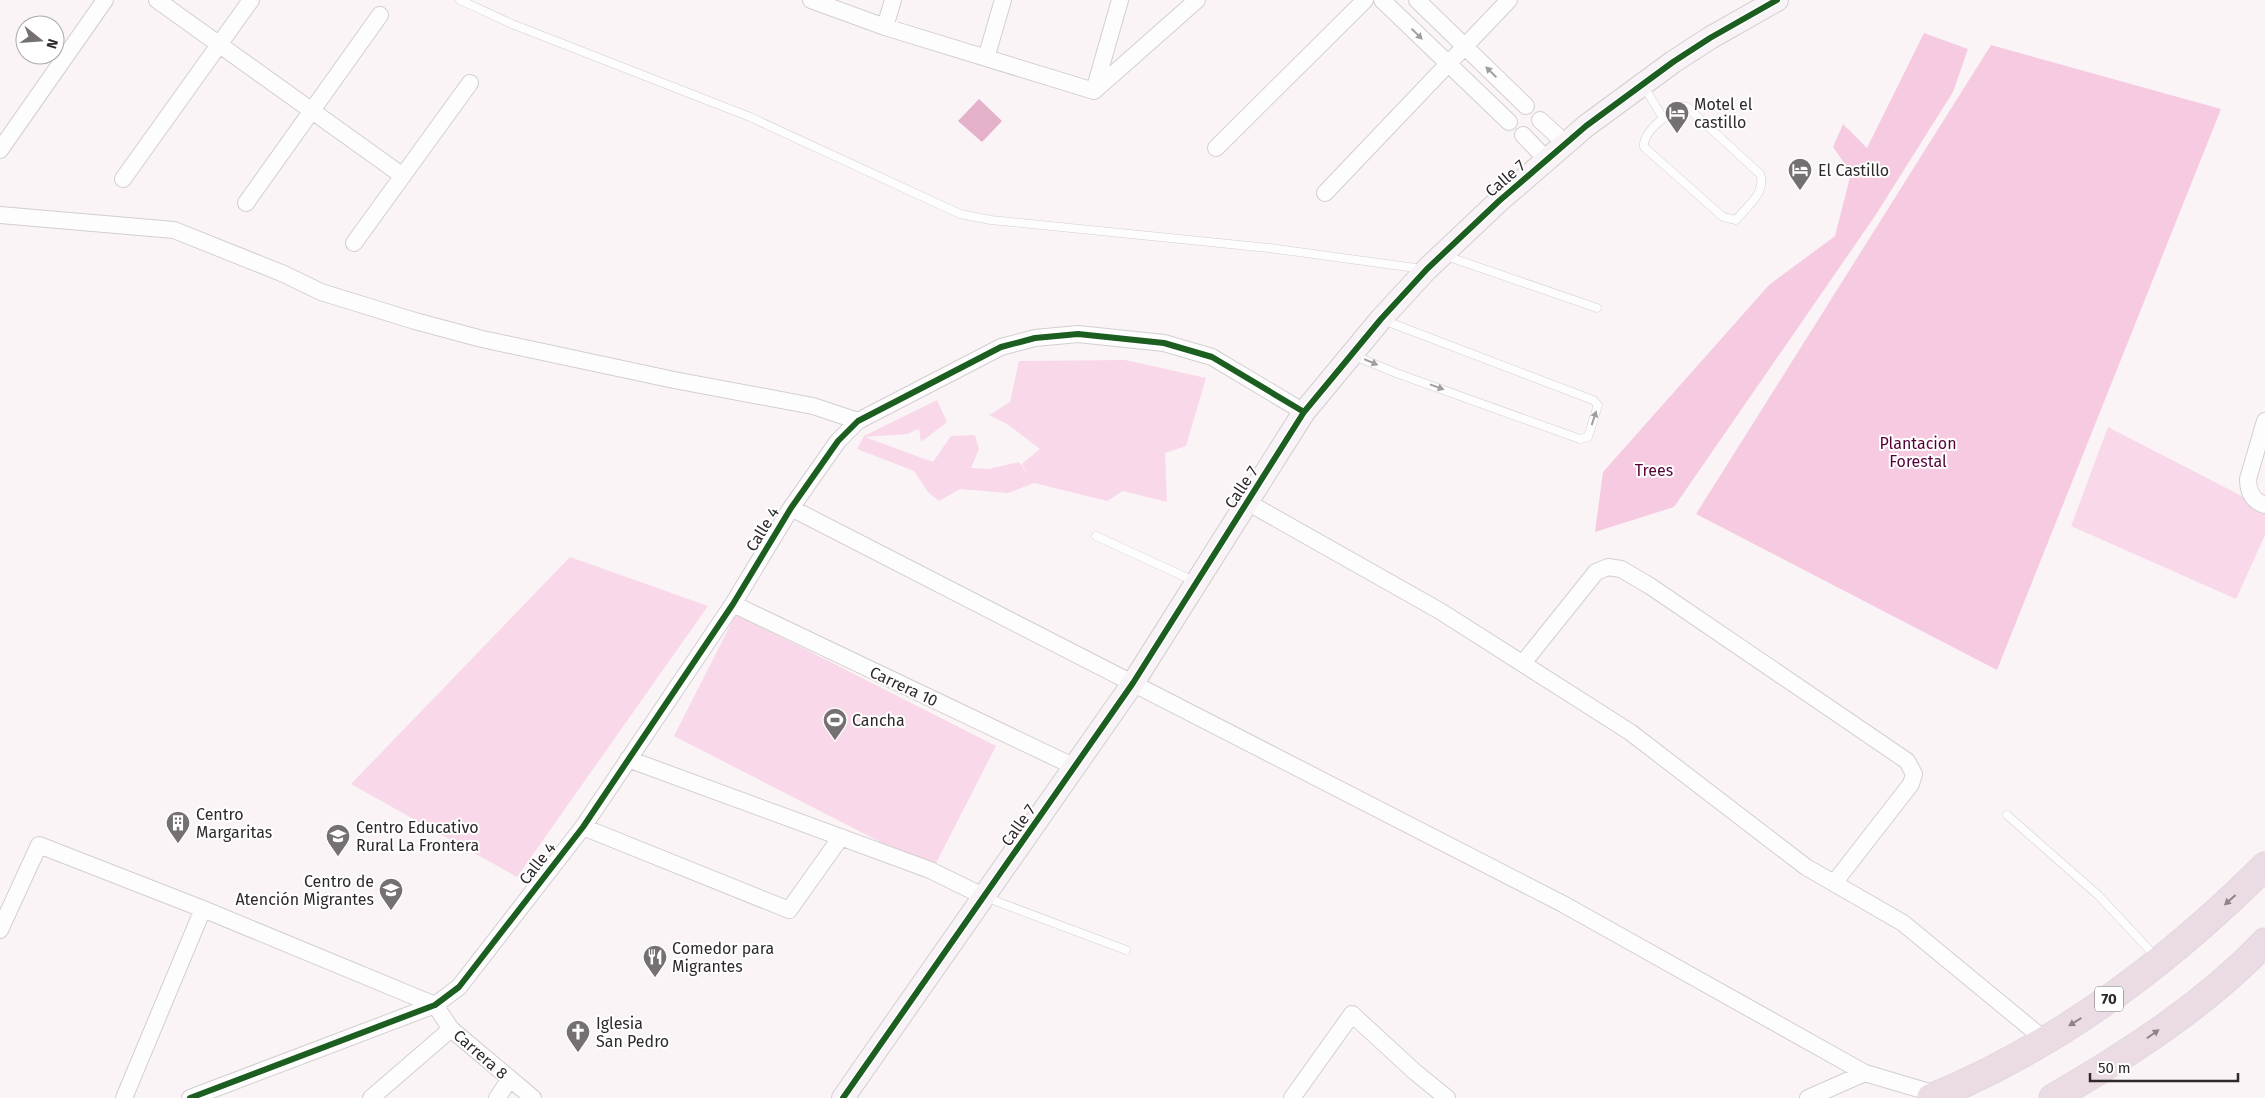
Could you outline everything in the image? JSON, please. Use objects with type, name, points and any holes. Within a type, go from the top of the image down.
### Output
[{"type":"highway","name":"70","points":[[1935,1096],[2005,1063],[2114,996],[2222,907],[2265,866]]},
{"type":"highway","points":[[2053,1098],[2126,1053],[2185,1011],[2228,977],[2265,942]]},
{"type":"street","points":[[0,150],[105,0]]},
{"type":"street","points":[[157,0],[403,176]]},
{"type":"street","points":[[123,179],[251,0]]},
{"type":"street","points":[[811,0],[885,27],[1094,91]]},
{"type":"street","points":[[885,27],[893,0]]},
{"type":"street","points":[[986,58],[1003,0]]},
{"type":"street","points":[[1094,91],[1120,0]]},
{"type":"street","points":[[1094,91],[1197,0]]},
{"type":"street","points":[[1216,148],[1365,0]]},
{"type":"street","points":[[1382,0],[1510,122]]},
{"type":"street","points":[[1417,0],[1526,106]]},
{"type":"street","points":[[1325,193],[1509,0]]},
{"type":"street","name":"Calle 7","points":[[843,1098],[985,897],[1133,682],[1304,412],[1351,354],[1435,262],[1499,201],[1566,144],[1642,83],[1710,38],[1777,0]]},
{"type":"street","points":[[246,203],[380,16]]},
{"type":"street","points":[[354,243],[470,83]]},
{"type":"street","points":[[1540,120],[1566,144]]},
{"type":"street","points":[[1523,135],[1547,160]]},
{"type":"street","points":[[0,215],[174,230],[284,274],[321,292],[415,321],[482,339],[674,380],[812,406],[858,421]]},
{"type":"street","name":"Calle 4","points":[[190,1098],[435,1005],[459,987],[583,827],[733,604],[791,508],[838,441],[858,421],[1001,347],[1035,338],[1078,334],[1164,343],[1212,357],[1304,412]]},
{"type":"street","points":[[2265,421],[2248,479],[2248,489],[2253,498],[2265,505]]},
{"type":"street","points":[[1252,495],[1523,663],[1630,732],[1806,867],[1902,923],[2045,1040]]},
{"type":"street","points":[[791,508],[1563,904],[1865,1073],[1935,1096]]},
{"type":"street","points":[[1523,663],[1596,572],[1608,567],[1621,569],[1650,586],[1907,761],[1914,774],[1911,784],[1834,883]]},
{"type":"street","name":"Carrera 10","points":[[733,604],[1075,767]]},
{"type":"street","points":[[628,759],[930,870],[985,897]]},
{"type":"street","points":[[583,827],[789,910],[841,837]]},
{"type":"street","points":[[0,930],[39,845],[203,909],[435,1005]]},
{"type":"street","points":[[124,1098],[203,909]]},
{"type":"street","name":"Carrera 8","points":[[435,1005],[451,1029],[533,1098]]},
{"type":"street","points":[[1292,1098],[1352,1014],[1415,1072],[1447,1098]]},
{"type":"street","points":[[371,1098],[451,1029]]},
{"type":"street","points":[[1808,1098],[1865,1073]]},
{"type":"street","points":[[497,1098],[510,1079]]},
{"type":"lane","points":[[460,0],[512,24],[750,116],[960,214],[991,220],[1269,248],[1435,262],[1597,308]]},
{"type":"lane","points":[[1642,83],[1663,118]]},
{"type":"lane","points":[[1679,107],[1687,107],[1760,174],[1763,182],[1761,191],[1736,220],[1723,217],[1644,146],[1645,138],[1663,118],[1679,107]]},
{"type":"lane","points":[[1351,354],[1396,373],[1580,439],[1588,437],[1598,405],[1593,400],[1381,320]]},
{"type":"lane","points":[[1096,536],[1197,582]]},
{"type":"lane","points":[[2007,815],[2098,895],[2159,960]]},
{"type":"lane","points":[[985,897],[1126,950]]},
{"type":"shaded area","points":[[979,99],[1002,121],[982,142],[958,121]]},
{"type":"shaded area","points":[[1125,360],[1206,378],[1186,446],[1165,453],[1167,502],[1123,491],[1107,501],[1034,483],[1008,493],[960,489],[939,501],[928,492],[914,471],[857,449],[864,436],[937,400],[947,422],[921,442],[919,429],[907,434],[865,437],[933,462],[951,436],[975,435],[979,449],[971,468],[989,469],[1019,462],[1028,474],[1022,464],[1040,449],[1007,424],[989,415],[1010,402],[1019,361]]},
{"type":"shaded area","points":[[2108,427],[2265,508],[2265,535],[2236,599],[2071,526]]},
{"type":"shaded area","points":[[570,557],[708,606],[517,877],[351,784]]},
{"type":"shaded area","name":"Cancha","points":[[736,614],[996,746],[933,869],[674,736]]},
{"type":"green space","name":"Trees","points":[[1924,33],[1968,49],[1953,92],[1875,216],[1674,507],[1595,532],[1603,472],[1769,285],[1835,236],[1851,173],[1833,147],[1843,124],[1867,148]]},
{"type":"green space","name":"Plantacion Forestal","points":[[1991,45],[2221,109],[1997,670],[1696,514]]},
{"type":"cycle path","points":[[843,1098],[1133,683],[1304,412],[1381,319],[1427,269],[1499,201],[1586,126],[1673,62],[1710,38],[1777,0]]},
{"type":"cycle path","points":[[190,1098],[435,1005],[459,987],[583,827],[733,604],[791,508],[838,441],[858,421],[1001,347],[1035,338],[1078,334],[1164,343],[1212,357],[1304,412]]},
{"type":"place","name":"Motel el castillo","points":[[1677,134]]},
{"type":"place","name":"El Castillo","points":[[1800,191]]},
{"type":"place","name":"Cancha","points":[[835,741]]},
{"type":"place","name":"Centro Margaritas","points":[[178,844]]},
{"type":"place","name":"Centro Educativo Rural La Frontera","points":[[338,857]]},
{"type":"place","name":"Centro de Atención Migrantes","points":[[391,911]]},
{"type":"place","name":"Comedor para Migrantes","points":[[655,978]]},
{"type":"place","name":"Iglesia San Pedro","points":[[578,1053]]}]
